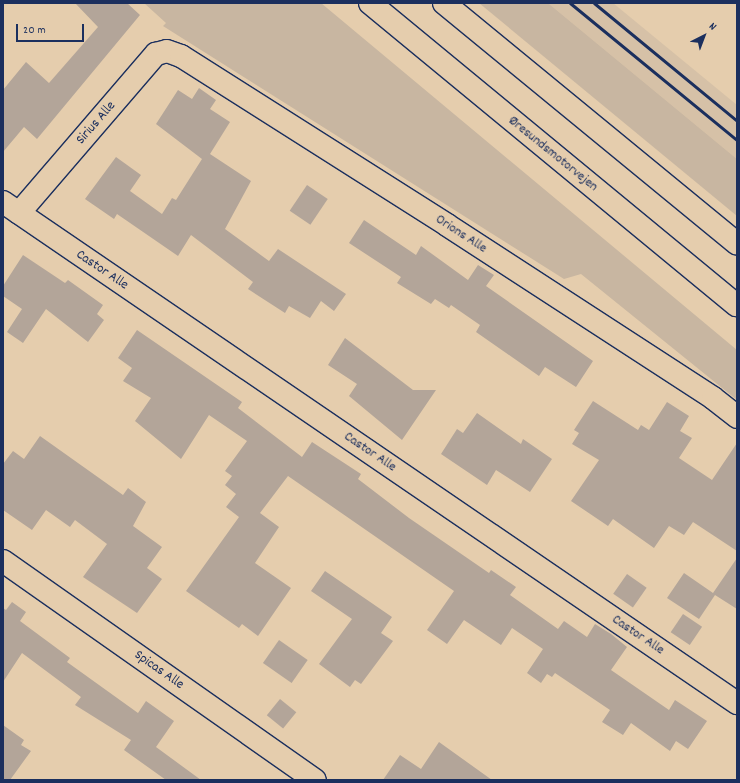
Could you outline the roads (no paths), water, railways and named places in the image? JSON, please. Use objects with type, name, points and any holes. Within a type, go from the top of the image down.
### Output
[{"type":"main road","name":"Øresundsmotorvejen","points":[[370,3],[737,305]]},
{"type":"main road","points":[[444,3],[737,244]]},
{"type":"main road","name":"Sirius Alle","points":[[11,207],[156,54],[167,51],[181,56]]},
{"type":"main road","name":"Orions Alle","points":[[181,56],[474,242],[737,417]]},
{"type":"main road","name":"Castor Alle","points":[[11,207],[737,703]]},
{"type":"main road","name":"Spicas Alle","points":[[3,560],[315,780]]},
{"type":"railway","points":[[570,3],[737,140]]},
{"type":"railway","points":[[594,3],[737,121]]}]
